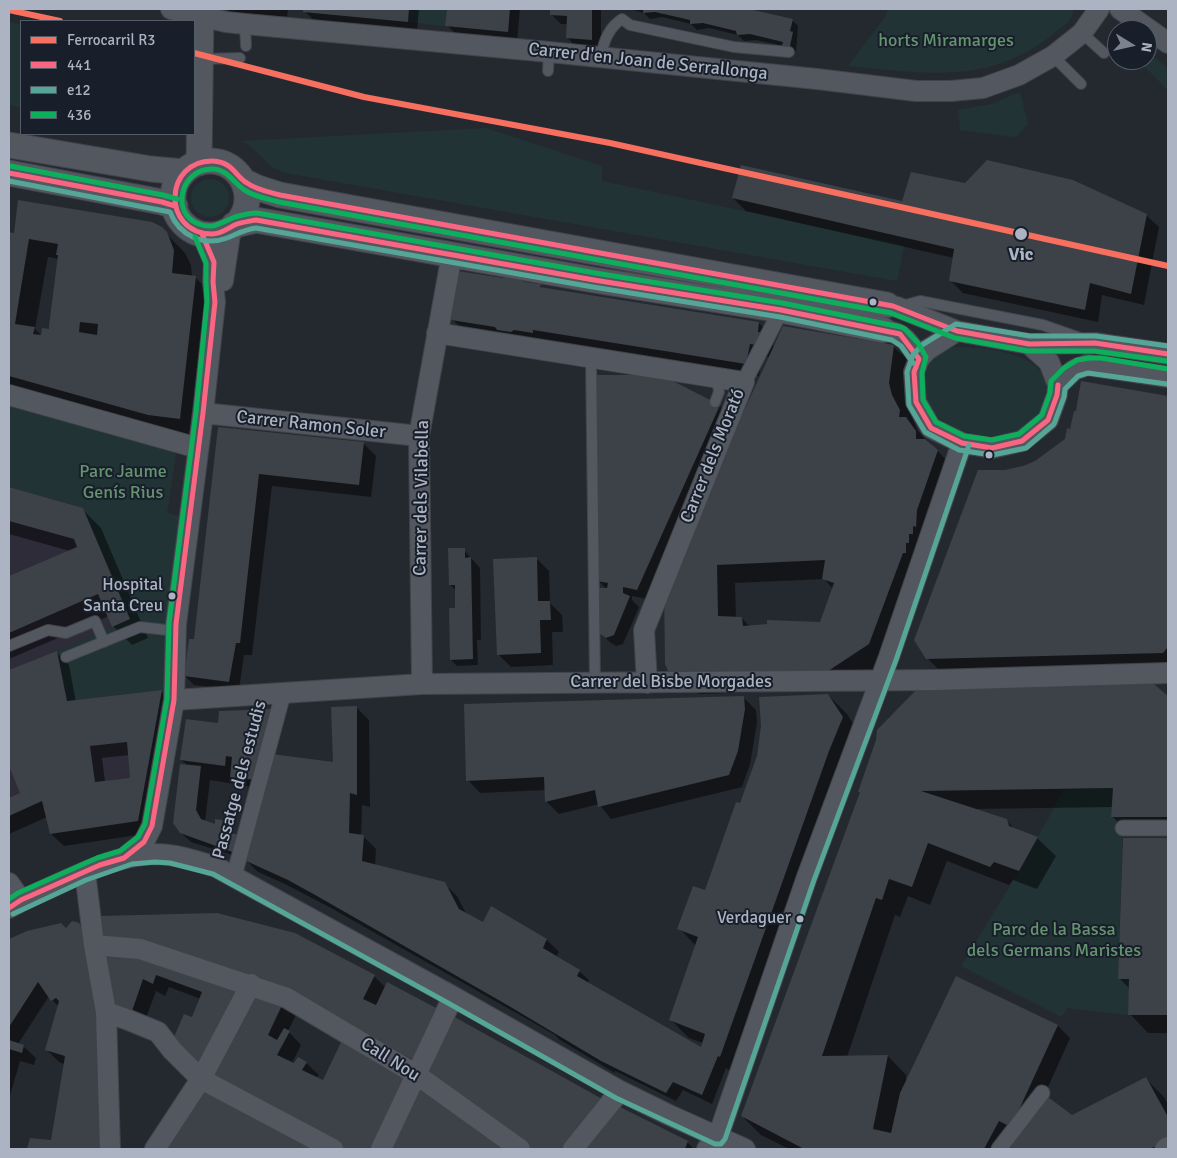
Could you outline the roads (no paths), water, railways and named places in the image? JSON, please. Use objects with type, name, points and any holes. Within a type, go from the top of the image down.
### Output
[{"type":"street","name":"Carrer d'en Joan de Serrallonga","points":[[171,9],[201,12],[226,22],[548,61],[601,58],[817,79],[916,91],[951,91],[983,88],[1019,76],[1054,56],[1082,33],[1099,9]]},
{"type":"street","points":[[1120,9],[1168,43]]},
{"type":"street","points":[[195,131],[201,59],[201,12]]},
{"type":"street","points":[[195,135],[192,167],[175,188],[174,206],[184,224],[202,234],[222,232],[233,226],[256,220],[781,310],[900,334],[919,359]]},
{"type":"street","points":[[9,145],[151,169],[192,167],[210,161],[224,164],[237,172],[246,188],[246,204],[240,219],[233,226],[222,285],[215,302]]},
{"type":"street","points":[[9,173],[162,202],[174,206]]},
{"type":"street","points":[[243,181],[280,195],[892,306],[957,331],[1029,344],[1095,343],[1168,354]]},
{"type":"street","points":[[124,858],[144,842],[152,826],[174,700],[176,632],[215,302],[214,262],[202,234]]},
{"type":"street","name":"Carrer dels Vilabella","points":[[422,684],[420,436],[452,254]]},
{"type":"street","points":[[744,382],[781,310]]},
{"type":"street","points":[[957,331],[936,343],[919,359],[914,372],[916,402],[931,428],[962,443],[992,448],[1022,441],[1048,420],[1057,395],[1058,385],[1049,362],[1029,344]]},
{"type":"street","name":"Carrer dels Morató","points":[[437,333],[744,382],[644,630],[647,682]]},
{"type":"street","points":[[1058,385],[1074,370],[1087,365],[1168,377]]},
{"type":"street","points":[[9,395],[198,448]]},
{"type":"street","name":"Carrer Ramon Soler","points":[[203,413],[420,436]]},
{"type":"street","points":[[712,1143],[888,657],[962,443]]},
{"type":"street","name":"Carrer del Bisbe Morgades","points":[[174,700],[422,684],[934,680],[1168,673]]},
{"type":"street","name":"Passatge dels estudis","points":[[234,876],[283,694]]},
{"type":"street","points":[[152,826],[161,841],[177,857]]},
{"type":"street","points":[[1123,828],[1168,828]]},
{"type":"street","points":[[9,883],[15,904],[85,872],[124,858],[156,854],[216,866],[452,996],[712,1143],[745,1149]]},
{"type":"street","points":[[85,872],[94,944],[106,1012],[110,1149]]},
{"type":"street","name":"Call Nou","points":[[94,944],[140,949],[251,984],[287,998],[417,1076],[520,1149]]},
{"type":"street","points":[[155,1149],[201,1079],[251,984]]},
{"type":"street","points":[[381,1149],[417,1076],[452,996]]},
{"type":"street","points":[[106,1012],[126,1018],[158,1032],[172,1050],[201,1079],[333,1149]]},
{"type":"street","points":[[574,1149],[620,1091]]},
{"type":"street","points":[[1000,1149],[1042,1093]]},
{"type":"lane","points":[[601,58],[602,45],[613,25],[622,19],[630,24],[734,47],[789,52]]},
{"type":"lane","points":[[245,24],[246,46]]},
{"type":"lane","points":[[1082,33],[1104,53]]},
{"type":"lane","points":[[1054,56],[1081,84]]},
{"type":"lane","points":[[201,59],[240,58]]},
{"type":"lane","points":[[892,306],[920,301],[1043,325],[1095,343]]},
{"type":"lane","points":[[1024,321],[1029,344]]},
{"type":"lane","points":[[591,358],[600,365],[712,380],[718,385],[719,392],[715,402]]},
{"type":"lane","points":[[591,358],[594,683]]},
{"type":"lane","points":[[9,646],[48,630],[66,634],[95,621],[104,642]]},
{"type":"lane","points":[[66,657],[140,627],[176,632]]},
{"type":"rail line","name":"R3","points":[[9,10],[55,20]]},
{"type":"rail line","name":"R3","points":[[195,53],[364,97],[610,143],[1168,266]]},
{"type":"place","name":"Vic","points":[[1021,234]]},
{"type":"place","name":"Hospital Santa Creu","points":[[172,596]]},
{"type":"place","name":"Verdaguer","points":[[800,919]]},
{"type":"park label","name":"horts Miramarges","points":[[946,41]]},
{"type":"park label","name":"Parc Jaume Genís Rius","points":[[123,482]]},
{"type":"park label","name":"Parc de la Bassa dels Germans Maristes","points":[[1054,940]]}]
